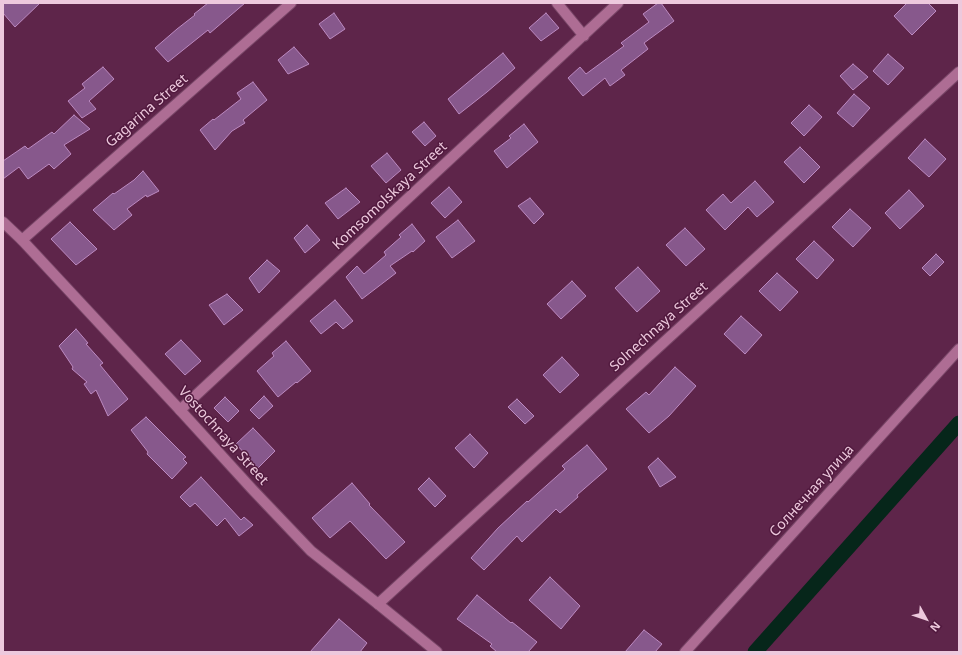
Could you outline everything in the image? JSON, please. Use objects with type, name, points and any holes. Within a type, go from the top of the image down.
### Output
[{"type":"street","name":"Gagarina Street","points":[[22,240],[291,3]]},
{"type":"street","points":[[557,3],[584,36]]},
{"type":"street","name":"Komsomolskaya Street","points":[[180,410],[618,3]]},
{"type":"street","name":"Solnechnaya Street","points":[[378,604],[959,72]]},
{"type":"street","name":"Vostochnaya Street","points":[[3,222],[22,240],[311,551],[437,652]]},
{"type":"street","name":"Солнечная улица","points":[[685,652],[959,349]]},
{"type":"building","points":[[3,3],[40,3],[15,27],[3,13]]},
{"type":"building","points":[[208,3],[245,3],[210,33],[208,30],[168,62],[155,48]]},
{"type":"building","points":[[658,3],[661,3],[674,21],[644,43],[648,49],[621,70],[625,75],[610,86],[605,78],[583,96],[568,78],[580,67],[586,74],[624,46],[621,43],[649,22],[643,14]]},
{"type":"building","points":[[907,3],[928,3],[936,11],[912,35],[894,16]]},
{"type":"building","points":[[334,13],[345,29],[330,39],[319,24]]},
{"type":"building","points":[[546,13],[559,28],[541,41],[529,28]]},
{"type":"building","points":[[294,47],[309,64],[288,74],[278,60]]},
{"type":"building","points":[[503,53],[515,68],[459,114],[448,99]]},
{"type":"building","points":[[888,54],[904,68],[888,85],[873,71]]},
{"type":"building","points":[[853,64],[868,77],[853,90],[840,76]]},
{"type":"building","points":[[103,67],[114,79],[89,101],[96,109],[82,118],[68,101],[85,88],[82,84]]},
{"type":"building","points":[[253,82],[267,100],[243,120],[245,123],[232,131],[215,150],[200,130],[241,99],[237,93]]},
{"type":"building","points":[[854,94],[870,108],[853,127],[837,113]]},
{"type":"building","points":[[809,105],[822,117],[804,136],[791,123]]},
{"type":"building","points":[[74,115],[90,129],[64,145],[71,154],[54,169],[49,164],[28,179],[19,167],[3,179],[3,161],[25,146],[28,149],[52,132],[54,134]]},
{"type":"building","points":[[424,122],[436,136],[425,146],[412,132]]},
{"type":"building","points":[[524,124],[538,142],[507,168],[494,151],[511,138],[509,136]]},
{"type":"building","points":[[925,139],[946,159],[929,177],[908,158]]},
{"type":"building","points":[[800,147],[820,167],[804,183],[784,162]]},
{"type":"building","points":[[387,153],[401,170],[386,183],[371,166]]},
{"type":"building","points":[[143,171],[159,191],[147,197],[146,195],[127,209],[132,215],[114,230],[93,210],[113,193],[114,194],[134,180]]},
{"type":"building","points":[[755,181],[774,202],[757,217],[748,207],[725,230],[706,210],[723,194],[731,203]]},
{"type":"building","points":[[449,187],[462,202],[445,218],[431,203]]},
{"type":"building","points":[[346,188],[360,202],[338,219],[325,203]]},
{"type":"building","points":[[909,190],[924,206],[900,229],[885,213]]},
{"type":"building","points":[[530,198],[544,214],[534,224],[518,206]]},
{"type":"building","points":[[850,209],[871,228],[853,247],[832,227]]},
{"type":"building","points":[[458,220],[475,241],[452,258],[436,237]]},
{"type":"building","points":[[70,222],[97,249],[76,265],[51,239]]},
{"type":"building","points":[[412,224],[425,241],[413,252],[412,251],[390,266],[396,273],[362,299],[346,277],[357,266],[364,274],[386,255],[384,252],[401,237],[399,235]]},
{"type":"building","points":[[307,225],[320,240],[305,253],[294,238]]},
{"type":"building","points":[[685,228],[705,249],[686,266],[666,245]]},
{"type":"building","points":[[814,241],[834,260],[817,279],[796,259]]},
{"type":"building","points":[[936,254],[944,262],[930,276],[922,268]]},
{"type":"building","points":[[267,260],[280,271],[259,293],[249,278]]},
{"type":"building","points":[[638,267],[660,291],[637,312],[615,288]]},
{"type":"building","points":[[777,273],[798,292],[780,311],[759,291]]},
{"type":"building","points":[[572,281],[586,296],[561,319],[547,304]]},
{"type":"building","points":[[227,294],[243,310],[224,325],[209,305]]},
{"type":"building","points":[[335,300],[353,321],[343,329],[336,322],[321,334],[310,321]]},
{"type":"building","points":[[741,316],[762,335],[745,354],[724,334]]},
{"type":"building","points":[[76,329],[88,343],[86,344],[103,363],[100,365],[128,399],[108,416],[96,390],[91,394],[84,384],[87,382],[72,369],[73,367],[59,346]]},
{"type":"building","points":[[181,340],[201,361],[185,375],[165,354]]},
{"type":"building","points":[[286,341],[311,371],[278,397],[257,371],[274,356],[272,353]]},
{"type":"building","points":[[562,357],[579,375],[560,393],[543,375]]},
{"type":"building","points":[[675,367],[696,386],[669,416],[649,433],[626,409],[646,392],[649,395]]},
{"type":"building","points":[[264,396],[273,406],[259,419],[250,410]]},
{"type":"building","points":[[225,397],[239,411],[228,422],[214,408]]},
{"type":"building","points":[[517,399],[534,416],[525,424],[508,407]]},
{"type":"building","points":[[146,417],[186,457],[183,459],[187,463],[172,479],[147,454],[148,452],[131,430]]},
{"type":"building","points":[[253,428],[275,451],[258,468],[236,444]]},
{"type":"building","points":[[470,434],[488,453],[474,468],[455,448]]},
{"type":"building","points":[[587,445],[607,469],[577,495],[578,497],[560,513],[556,509],[522,542],[517,536],[484,570],[471,558],[498,528],[565,469],[562,466]]},
{"type":"building","points":[[658,458],[676,477],[660,487],[648,467]]},
{"type":"building","points":[[201,477],[241,520],[244,517],[253,525],[239,536],[225,518],[217,526],[195,503],[190,507],[180,497]]},
{"type":"building","points":[[429,478],[446,496],[435,507],[418,489]]},
{"type":"building","points":[[352,483],[370,504],[369,505],[405,542],[386,559],[350,521],[330,538],[312,518]]},
{"type":"building","points":[[550,577],[580,606],[561,629],[529,600]]},
{"type":"building","points":[[477,595],[537,642],[528,652],[497,652],[490,646],[492,644],[457,619]]},
{"type":"building","points":[[339,619],[367,643],[360,652],[310,652]]},
{"type":"building","points":[[644,630],[662,644],[655,652],[625,652]]},
{"type":"waterway","points":[[755,652],[959,423]]}]
